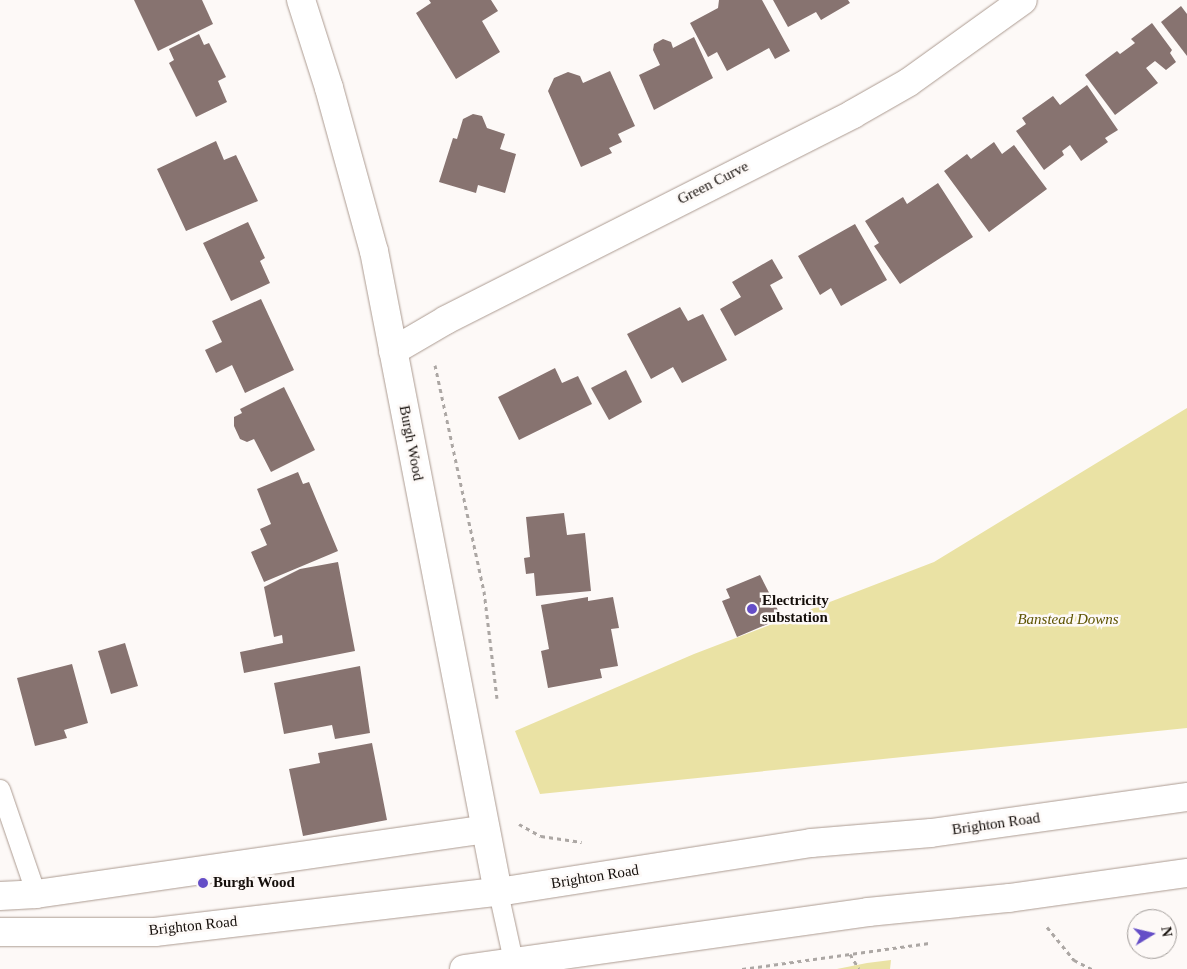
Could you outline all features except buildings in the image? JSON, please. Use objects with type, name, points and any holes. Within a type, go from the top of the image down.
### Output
[{"type":"main road","name":"Burgh Wood","points":[[301,0],[374,251],[498,892]]},
{"type":"main road","name":"Green Curve","points":[[393,351],[428,331],[853,114],[909,82],[1023,0]]},
{"type":"main road","name":"Brighton Road","points":[[0,932],[155,932],[498,892],[811,843],[931,833],[1187,797]]},
{"type":"main road","points":[[0,896],[36,894],[485,829]]},
{"type":"main road","points":[[464,969],[514,966],[868,912],[1009,898],[1187,873]]},
{"type":"lane","points":[[0,789],[36,894]]},
{"type":"lane","points":[[498,892],[514,966]]},
{"type":"path","points":[[428,331],[484,591],[497,704]]},
{"type":"path","points":[[517,816],[519,824],[541,836],[586,843]]},
{"type":"path","points":[[1009,898],[1045,925],[1074,960],[1092,969]]},
{"type":"path","points":[[742,969],[871,951],[868,912]]},
{"type":"path","points":[[850,954],[859,969]]},
{"type":"green space","name":"Banstead Downs","points":[[1187,408],[1187,728],[540,794],[515,731],[694,654],[934,562]]},
{"type":"green space","points":[[891,960],[890,969],[837,969],[867,963]]},
{"type":"place","name":"Electricity substation","points":[[752,609]]},
{"type":"place","name":"Burgh Wood","points":[[203,883]]}]
